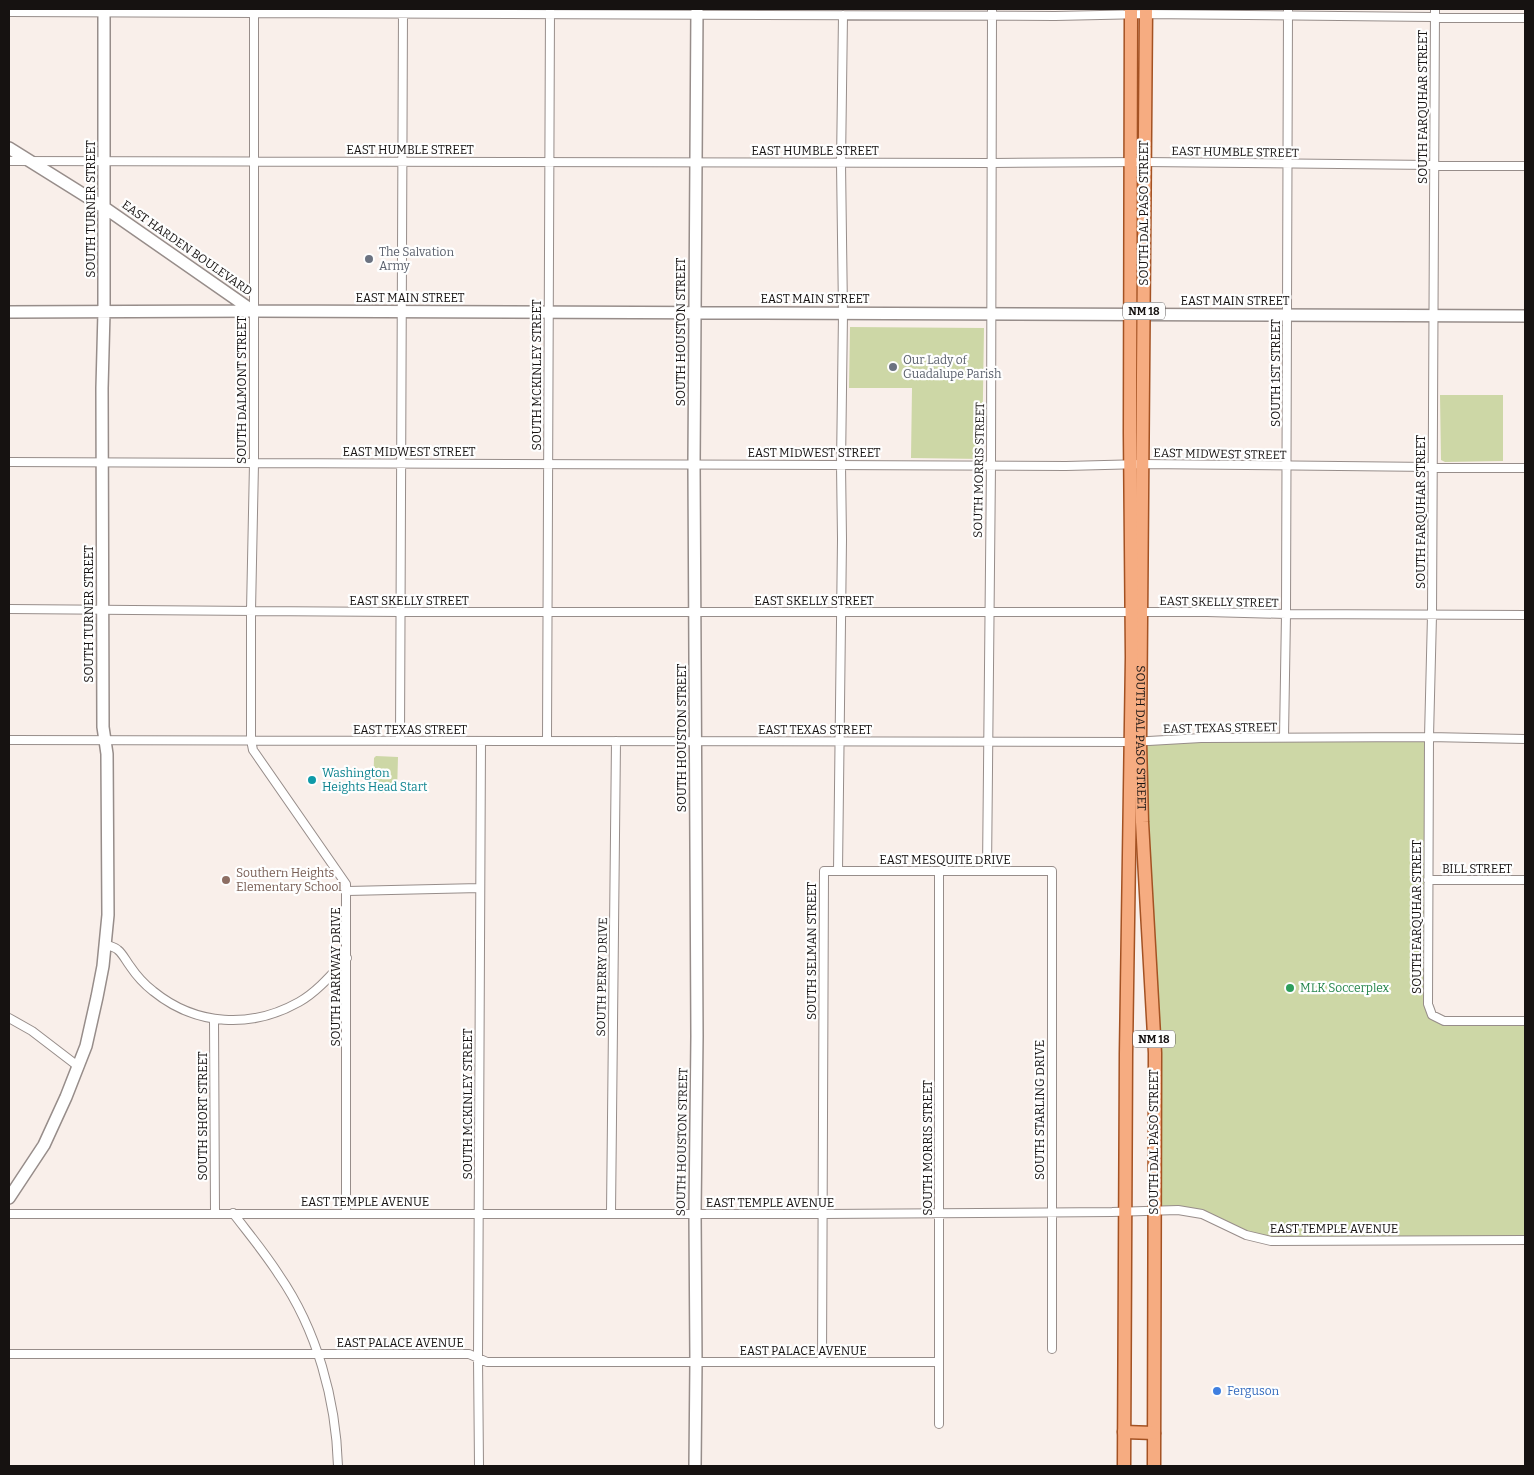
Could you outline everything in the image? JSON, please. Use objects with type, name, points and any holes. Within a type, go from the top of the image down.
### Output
[{"type":"main road","name":"SOUTH DAL PASO STREET","points":[[1124,1466],[1126,1054],[1136,742],[1137,464],[1144,315],[1146,11]]},
{"type":"main road","name":"SOUTH DAL PASO STREET","points":[[1131,12],[1130,315],[1137,464]]},
{"type":"main road","name":"SOUTH DAL PASO STREET","points":[[1136,742],[1154,1044],[1154,1466]]},
{"type":"main road","points":[[1124,1432],[1154,1432]]},
{"type":"street","name":"SOUTH TURNER STREET","points":[[9,1198],[44,1145],[79,1067],[98,997],[105,944],[108,906],[108,754],[103,727],[102,609],[104,462],[102,388],[105,208],[104,11]]},
{"type":"street","name":"SOUTH DALMONT STREET","points":[[251,740],[254,463],[254,11]]},
{"type":"street","points":[[400,741],[403,11]]},
{"type":"street","points":[[9,12],[697,12],[842,15],[1146,11],[1435,13],[1525,18]]},
{"type":"street","name":"SOUTH MCKINLEY STREET","points":[[547,741],[550,12]]},
{"type":"street","name":"SOUTH HOUSTON STREET","points":[[695,1466],[697,1036],[694,464],[697,12]]},
{"type":"street","name":"SOUTH MORRIS STREET","points":[[988,871],[992,12]]},
{"type":"street","name":"SOUTH 1ST STREET","points":[[1284,737],[1287,466],[1288,13]]},
{"type":"street","name":"SOUTH FARQUHAR STREET","points":[[1435,13],[1428,1004],[1432,1016],[1444,1021],[1525,1021]]},
{"type":"street","points":[[838,871],[842,539],[842,15]]},
{"type":"street","name":"EAST HARDEN BOULEVARD","points":[[9,148],[105,208],[253,311]]},
{"type":"street","name":"EAST HUMBLE STREET","points":[[9,161],[1144,162],[1525,166]]},
{"type":"street","name":"EAST MAIN STREET","points":[[9,312],[401,311],[1525,316]]},
{"type":"street","name":"EAST MIDWEST STREET","points":[[9,462],[842,465],[1137,464],[1525,468]]},
{"type":"street","name":"EAST SKELLY STREET","points":[[9,609],[1525,615]]},
{"type":"street","name":"EAST TEXAS STREET","points":[[9,740],[1136,742],[1201,738],[1284,737],[1525,739]]},
{"type":"street","name":"SOUTH PARKWAY DRIVE","points":[[251,740],[253,750],[344,880],[348,891],[346,1213]]},
{"type":"street","name":"SOUTH MCKINLEY STREET","points":[[479,1466],[480,741]]},
{"type":"street","name":"SOUTH PERRY DRIVE","points":[[611,1213],[616,741]]},
{"type":"street","name":"SOUTH SELMAN STREET","points":[[822,1361],[824,871],[838,871]]},
{"type":"street","name":"EAST MESQUITE DRIVE","points":[[838,871],[1052,871]]},
{"type":"street","name":"SOUTH MORRIS STREET","points":[[939,871],[939,1424]]},
{"type":"street","name":"SOUTH STARLING DRIVE","points":[[1052,871],[1052,1348]]},
{"type":"street","name":"BILL STREET","points":[[1428,880],[1525,880]]},
{"type":"street","points":[[348,891],[480,888]]},
{"type":"street","points":[[105,944],[118,949],[143,981],[164,999],[193,1014],[214,1020],[252,1018],[281,1010],[301,1001],[325,981],[347,958]]},
{"type":"street","points":[[9,1018],[32,1031],[79,1067]]},
{"type":"street","name":"SOUTH SHORT STREET","points":[[214,1020],[215,1213]]},
{"type":"street","name":"EAST TEMPLE AVENUE","points":[[9,1214],[939,1214],[1178,1210],[1202,1214],[1246,1235],[1271,1241],[1525,1240]]},
{"type":"street","points":[[234,1213],[280,1276],[304,1321],[330,1396],[338,1466]]},
{"type":"street","name":"EAST PALACE AVENUE","points":[[9,1354],[469,1354],[487,1362],[939,1362]]},
{"type":"green space","points":[[850,327],[984,328],[982,459],[911,458],[912,388],[849,388]]},
{"type":"green space","points":[[1440,395],[1503,395],[1503,461],[1445,462],[1441,460]]},
{"type":"green space","name":"MLK Soccerplex","points":[[1429,737],[1428,1004],[1437,1019],[1525,1021],[1525,1240],[1271,1241],[1213,1218],[1154,1210],[1140,742]]},
{"type":"green space","points":[[376,756],[398,757],[397,793],[373,793],[374,758]]},
{"type":"place","name":"The Salvation Army","points":[[369,259]]},
{"type":"place","name":"Our Lady of Guadalupe Parish","points":[[893,367]]},
{"type":"place","name":"Washington Heights Head Start","points":[[312,780]]},
{"type":"place","name":"Southern Heights Elementary School","points":[[226,880]]},
{"type":"place","name":"MLK Soccerplex","points":[[1290,988]]},
{"type":"place","name":"Ferguson","points":[[1217,1391]]}]
